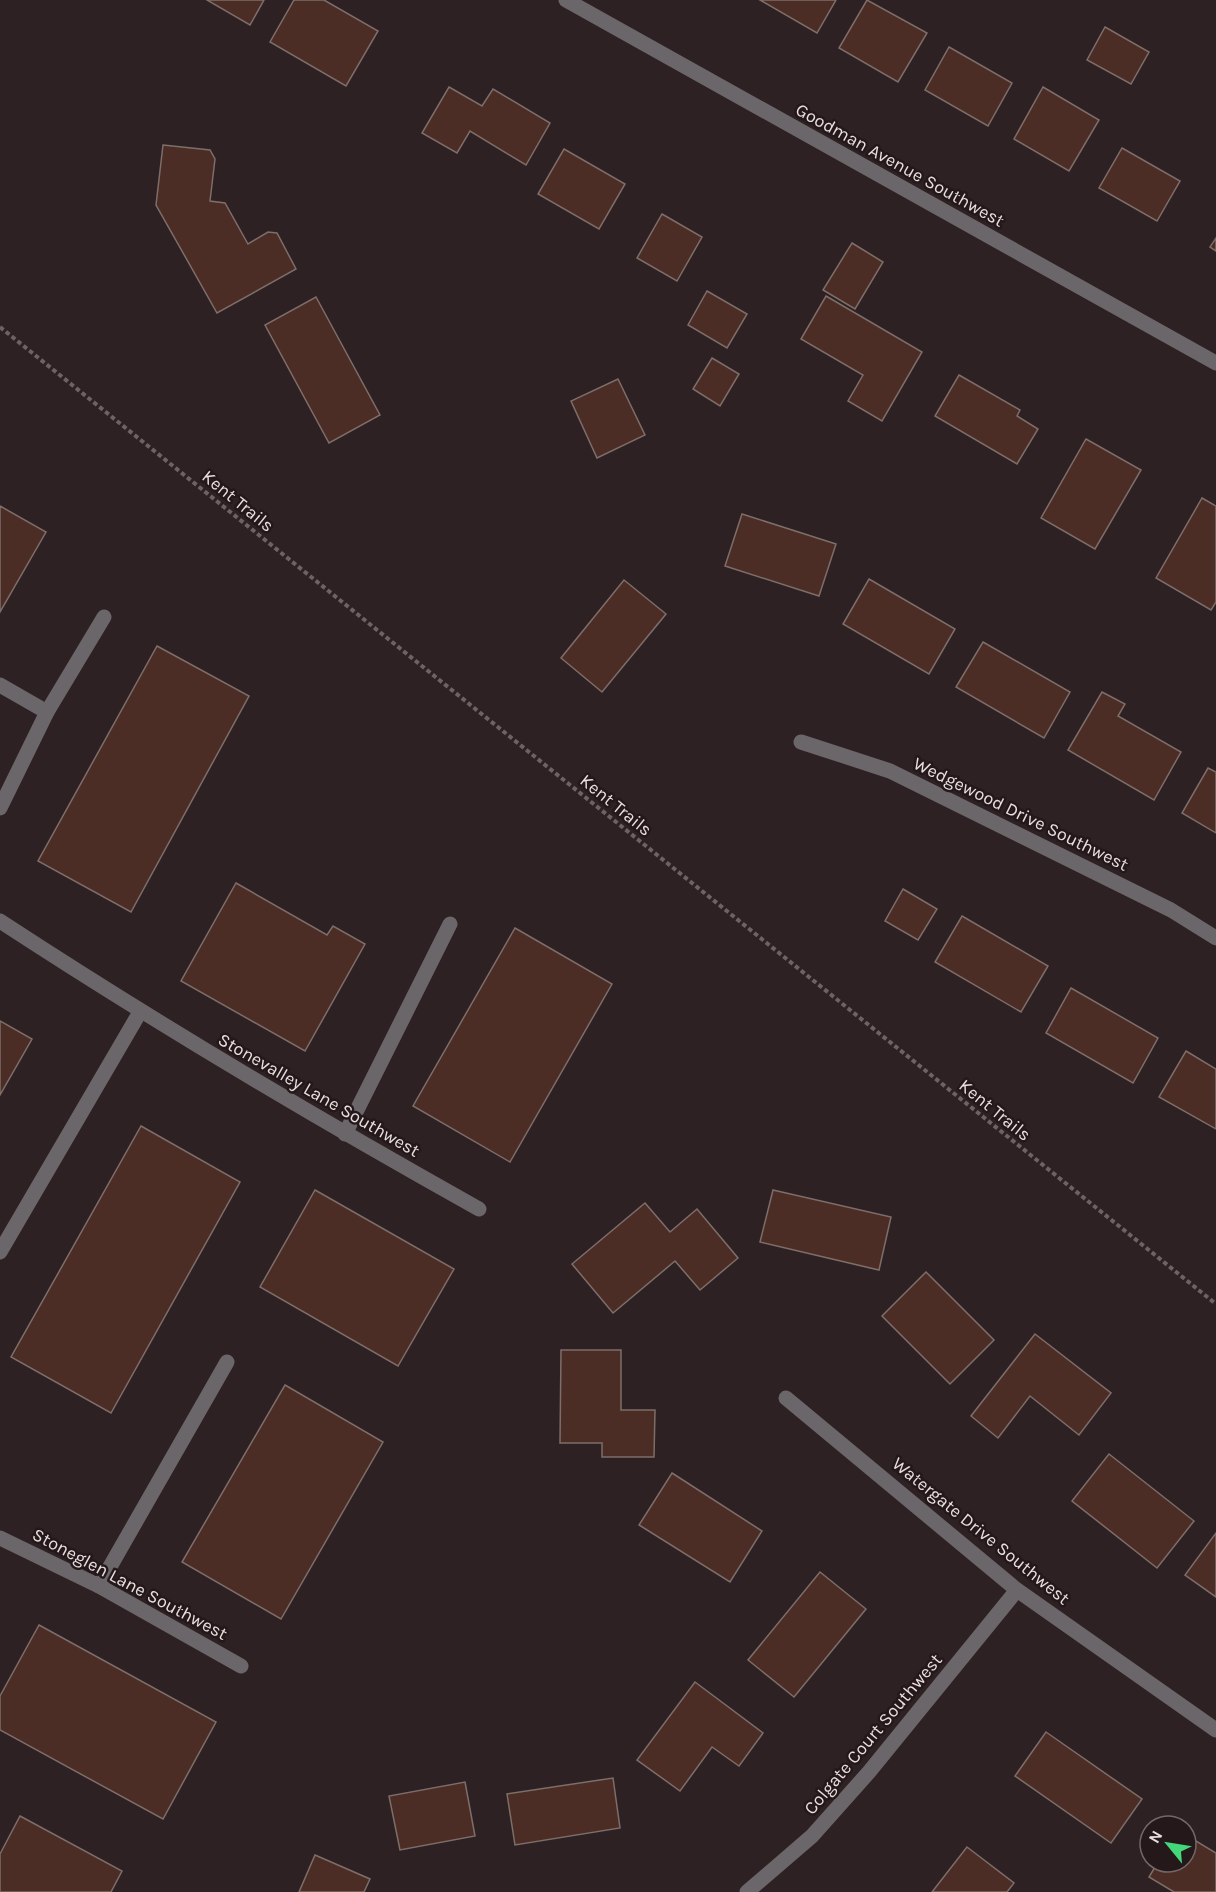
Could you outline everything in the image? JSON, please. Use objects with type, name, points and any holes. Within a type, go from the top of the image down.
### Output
[{"type":"street","name":"Goodman Avenue Southwest","points":[[566,0],[1216,363]]},
{"type":"street","points":[[0,808],[48,712],[104,617]]},
{"type":"street","points":[[0,685],[48,712]]},
{"type":"street","name":"Wedgewood Drive Southwest","points":[[801,742],[890,771],[1171,910],[1216,938]]},
{"type":"street","name":"Stonevalley Lane Southwest","points":[[0,921],[140,1012],[345,1134],[479,1209]]},
{"type":"street","points":[[345,1134],[450,924]]},
{"type":"street","points":[[0,1252],[140,1012]]},
{"type":"street","points":[[99,1586],[227,1362]]},
{"type":"street","name":"Watergate Drive Southwest","points":[[786,1398],[1017,1590],[1216,1730]]},
{"type":"street","name":"Stoneglen Lane Southwest","points":[[0,1538],[99,1586],[241,1666]]},
{"type":"street","name":"Colgate Court Southwest","points":[[747,1892],[812,1836],[869,1772],[1017,1590]]},
{"type":"path","name":"Kent Trails","points":[[0,327],[1216,1304]]},
{"type":"building","points":[[207,0],[264,0],[250,25]]},
{"type":"building","points":[[294,0],[324,0],[378,31],[346,86],[270,42]]},
{"type":"building","points":[[760,0],[836,0],[817,33]]},
{"type":"building","points":[[867,0],[927,33],[898,82],[839,48]]},
{"type":"building","points":[[1105,27],[1149,52],[1131,84],[1087,60]]},
{"type":"building","points":[[949,47],[1012,83],[988,126],[925,90]]},
{"type":"building","points":[[449,87],[482,106],[493,89],[550,123],[526,165],[470,131],[457,153],[422,133]]},
{"type":"building","points":[[1043,87],[1099,120],[1069,171],[1014,139]]},
{"type":"building","points":[[163,145],[210,150],[215,159],[210,201],[225,203],[248,244],[268,232],[277,233],[296,269],[217,313],[156,205]]},
{"type":"building","points":[[1122,148],[1180,181],[1157,221],[1099,188]]},
{"type":"building","points":[[564,149],[625,184],[599,229],[538,194]]},
{"type":"building","points":[[662,214],[702,237],[677,281],[637,258]]},
{"type":"building","points":[[1216,238],[1216,251],[1210,247]]},
{"type":"building","points":[[852,243],[883,262],[855,309],[823,290]]},
{"type":"building","points":[[707,291],[747,314],[727,348],[688,325]]},
{"type":"building","points":[[826,296],[922,352],[882,421],[848,401],[863,375],[801,339]]},
{"type":"building","points":[[316,297],[380,415],[329,443],[265,325]]},
{"type":"building","points":[[712,358],[739,374],[720,406],[693,389]]},
{"type":"building","points":[[959,375],[1020,410],[1017,416],[1038,429],[1017,464],[935,416]]},
{"type":"building","points":[[618,379],[645,435],[597,458],[571,401]]},
{"type":"building","points":[[1086,439],[1141,470],[1095,549],[1041,518]]},
{"type":"building","points":[[1202,498],[1216,506],[1216,602],[1211,610],[1156,578]]},
{"type":"building","points":[[0,506],[46,532],[0,612]]},
{"type":"building","points":[[742,514],[836,544],[819,596],[725,566]]},
{"type":"building","points":[[869,579],[955,629],[929,674],[843,624]]},
{"type":"building","points":[[624,580],[666,614],[602,692],[561,658]]},
{"type":"building","points":[[983,642],[1070,692],[1044,738],[956,687]]},
{"type":"building","points":[[157,646],[249,696],[131,912],[38,861]]},
{"type":"building","points":[[1102,692],[1125,704],[1118,716],[1181,752],[1154,800],[1068,750]]},
{"type":"building","points":[[1208,768],[1216,772],[1216,833],[1182,813]]},
{"type":"building","points":[[236,883],[327,935],[333,926],[365,944],[305,1051],[181,981]]},
{"type":"building","points":[[903,889],[937,909],[918,940],[885,921]]},
{"type":"building","points":[[962,916],[1048,966],[1021,1012],[935,962]]},
{"type":"building","points":[[515,928],[612,984],[510,1162],[413,1106]]},
{"type":"building","points":[[1071,988],[1158,1038],[1133,1083],[1046,1033]]},
{"type":"building","points":[[0,1021],[32,1039],[0,1095]]},
{"type":"building","points":[[1186,1051],[1216,1069],[1216,1129],[1159,1097]]},
{"type":"building","points":[[141,1126],[240,1182],[111,1413],[11,1357]]},
{"type":"building","points":[[315,1190],[454,1269],[398,1366],[260,1287]]},
{"type":"building","points":[[773,1190],[891,1217],[879,1270],[760,1242]]},
{"type":"building","points":[[645,1203],[670,1232],[697,1209],[738,1258],[700,1290],[675,1261],[613,1313],[572,1264]]},
{"type":"building","points":[[926,1272],[994,1340],[950,1384],[882,1316]]},
{"type":"building","points":[[1035,1334],[1111,1393],[1079,1435],[1030,1396],[998,1438],[971,1416]]},
{"type":"building","points":[[561,1350],[621,1350],[621,1410],[655,1410],[654,1457],[602,1457],[602,1443],[560,1443]]},
{"type":"building","points":[[285,1385],[383,1442],[281,1619],[182,1562]]},
{"type":"building","points":[[1109,1454],[1194,1521],[1157,1568],[1072,1501]]},
{"type":"building","points":[[672,1473],[762,1531],[730,1582],[639,1525]]},
{"type":"building","points":[[1216,1533],[1216,1597],[1185,1575]]},
{"type":"building","points":[[820,1572],[866,1609],[794,1697],[748,1660]]},
{"type":"building","points":[[39,1625],[216,1722],[163,1819],[0,1730],[0,1696]]},
{"type":"building","points":[[695,1682],[763,1733],[739,1766],[712,1747],[680,1791],[637,1760]]},
{"type":"building","points":[[1046,1732],[1142,1799],[1111,1843],[1015,1776]]},
{"type":"building","points":[[613,1778],[620,1828],[515,1845],[507,1794]]},
{"type":"building","points":[[465,1782],[475,1836],[400,1850],[389,1796]]},
{"type":"building","points":[[20,1816],[122,1871],[111,1892],[0,1892],[0,1854]]},
{"type":"building","points":[[1198,1842],[1216,1853],[1216,1892],[1174,1892],[1149,1877],[1151,1874],[1198,1874]]},
{"type":"building","points":[[967,1847],[1014,1883],[1007,1892],[932,1892]]},
{"type":"building","points":[[315,1855],[370,1879],[364,1892],[299,1892]]}]
